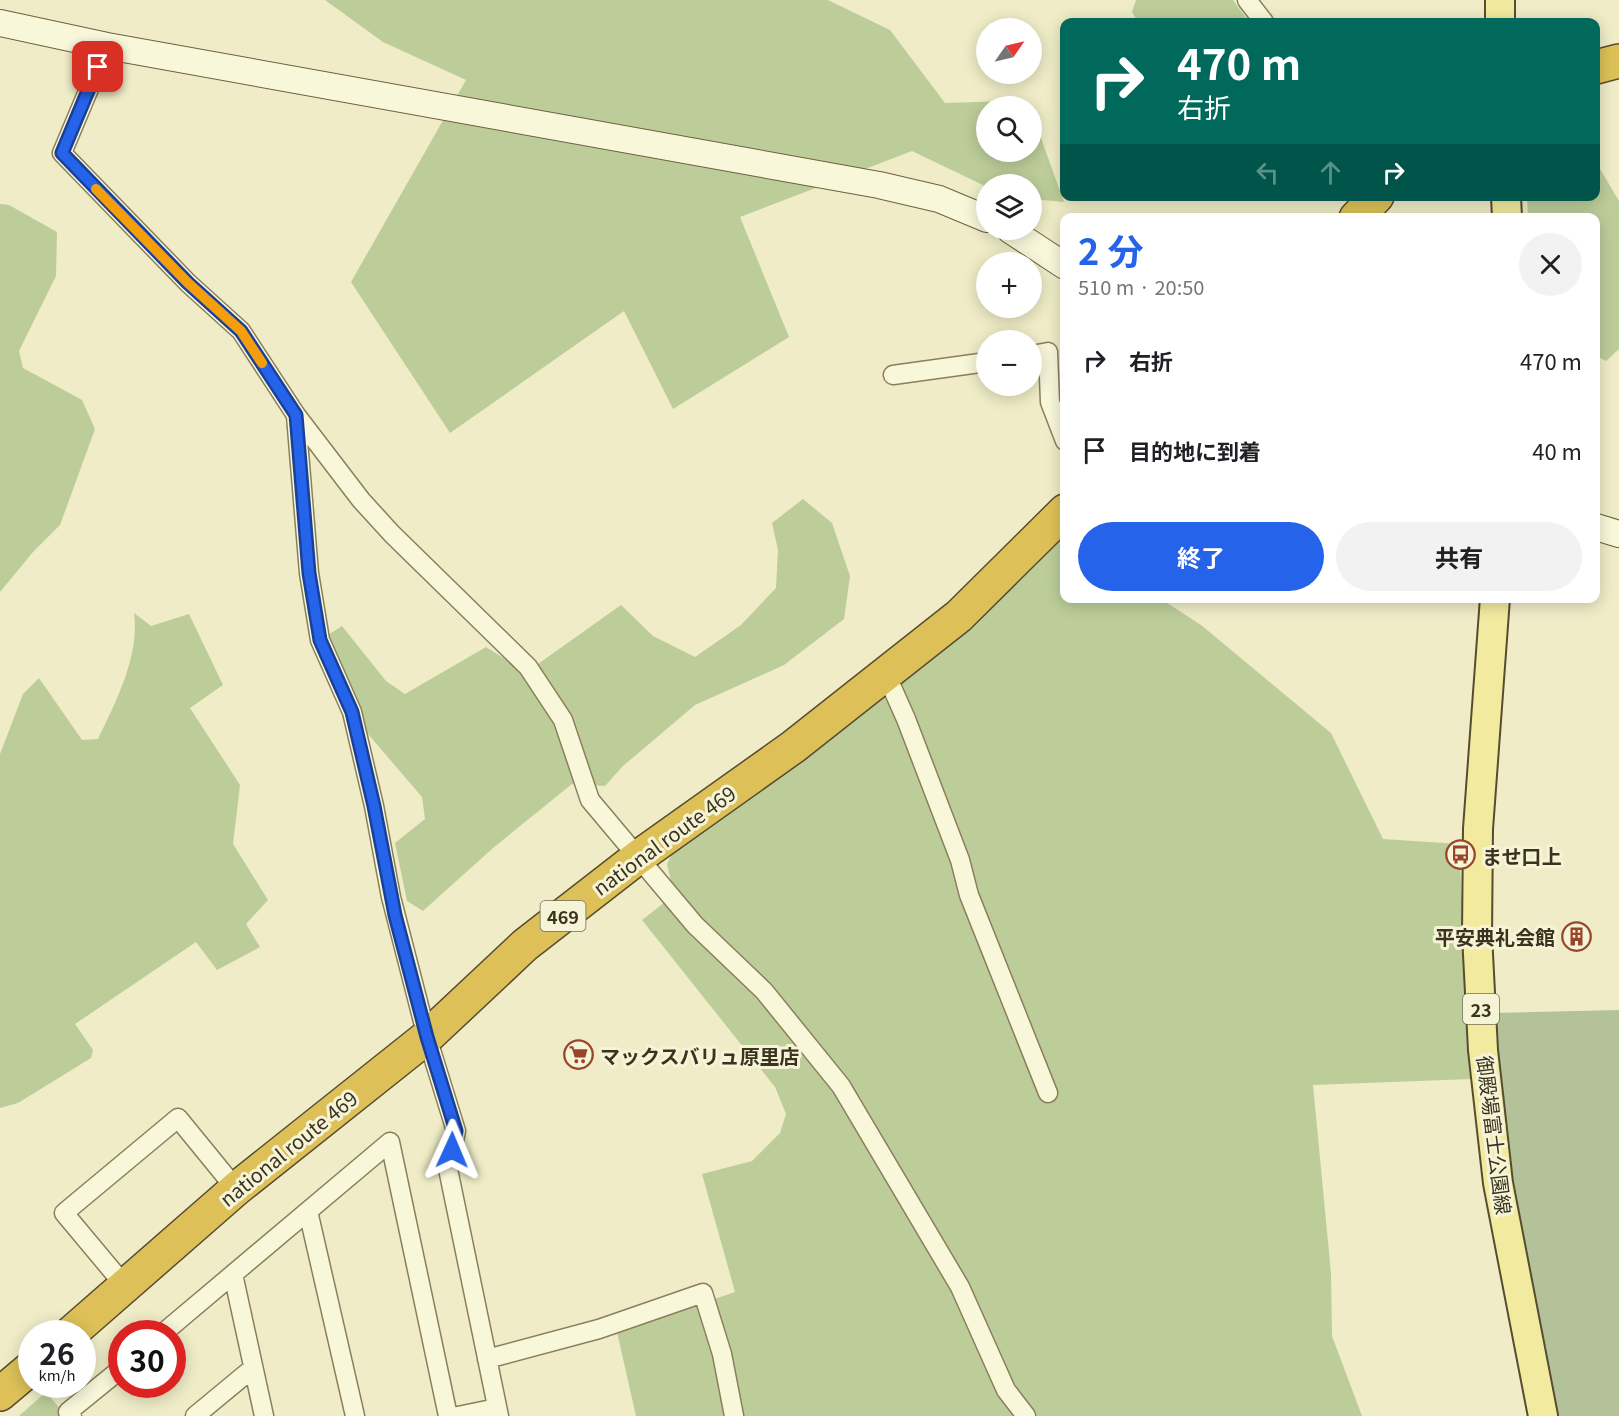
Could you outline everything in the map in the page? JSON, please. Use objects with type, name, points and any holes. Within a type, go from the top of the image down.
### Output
[{"type":"highway","points":[[1600,66],[1619,61]]},
{"type":"highway","points":[[1361,213],[1372,201]]},
{"type":"highway","name":"national route 469","points":[[86,1320],[236,1189],[427,1037],[525,945],[637,858],[793,747],[959,616],[1060,516]]},
{"type":"highway","points":[[0,1394],[18,1379]]},
{"type":"main road","points":[[1500,0],[1500,18]]},
{"type":"main road","name":"御殿場富士公園線","points":[[1495,603],[1478,829],[1477,935],[1483,1050],[1498,1183],[1543,1416]]},
{"type":"street","points":[[1247,0],[1261,18]]},
{"type":"street","points":[[0,23],[107,46],[879,185],[939,199],[976,214]]},
{"type":"street","points":[[107,46],[62,153],[188,283],[241,331],[296,415],[368,508],[488,631],[528,667],[563,720],[590,800],[695,925],[764,991],[841,1086],[960,1287],[1006,1390],[1026,1416]]},
{"type":"street","points":[[1025,240],[1060,263]]},
{"type":"street","points":[[1042,353],[1048,352],[1050,402],[1060,428]]},
{"type":"street","points":[[893,375],[976,364]]},
{"type":"street","points":[[296,415],[309,573],[320,640],[352,712],[374,806],[391,897],[427,1037],[456,1131],[448,1169],[498,1412],[458,1416]]},
{"type":"street","points":[[1600,528],[1619,534]]},
{"type":"street","points":[[886,674],[906,719],[960,860],[969,895],[1048,1093]]},
{"type":"street","points":[[125,1286],[64,1213],[178,1118],[236,1189]]},
{"type":"street","points":[[179,1320],[390,1142],[448,1416]]},
{"type":"street","points":[[308,1211],[355,1416]]},
{"type":"street","points":[[233,1274],[264,1416]]},
{"type":"street","points":[[487,1359],[599,1329],[703,1293],[722,1354],[734,1416]]},
{"type":"street","points":[[195,1416],[253,1368]]},
{"type":"street","points":[[72,1416],[69,1412],[108,1380]]},
{"type":"green space","points":[[325,0],[828,0],[890,30],[945,103],[976,102],[976,162],[1042,162],[1042,141],[1060,191],[1060,201],[1064,202],[1042,200],[1042,174],[976,174],[976,182],[912,151],[740,217],[789,337],[673,409],[624,311],[450,433],[351,282],[466,80],[383,42]]},
{"type":"green space","points":[[1136,0],[1233,0],[1246,18],[1136,18],[1132,12]]},
{"type":"green space","points":[[1600,169],[1619,201],[1619,349],[1606,361],[1600,358],[1600,213],[1528,213],[1527,201],[1600,201]]},
{"type":"green space","points":[[0,204],[9,205],[57,232],[56,276],[19,351],[23,368],[82,400],[95,429],[60,525],[33,552],[0,592]]},
{"type":"green space","points":[[803,499],[832,523],[850,576],[844,619],[784,665],[695,705],[623,766],[605,786],[572,784],[493,848],[423,911],[407,901],[395,843],[425,819],[422,797],[368,734],[354,696],[330,653],[328,635],[342,626],[386,681],[405,694],[486,647],[510,662],[538,664],[621,605],[653,636],[695,657],[741,625],[776,588],[778,550],[772,523]]},
{"type":"green space","points":[[1060,541],[1060,603],[1167,603],[1201,625],[1331,733],[1383,839],[1459,844],[1471,1079],[1313,1085],[1331,1273],[1332,1336],[1362,1416],[636,1416],[617,1332],[735,1292],[702,1174],[752,1161],[780,1133],[786,1114],[775,1087],[642,920],[674,895],[667,864],[675,847],[747,797],[940,653]]},
{"type":"green space","points":[[134,613],[151,626],[189,614],[223,685],[190,708],[240,785],[233,844],[268,900],[246,924],[260,947],[217,970],[196,942],[75,1024],[93,1050],[91,1058],[18,1103],[0,1108],[0,754],[23,694],[39,678],[82,740],[98,739],[119,694],[130,662],[135,629]]},
{"type":"green space","points":[[1619,1010],[1619,1416],[1555,1416],[1508,1163],[1499,1098],[1494,1013]]},
{"type":"green space","points":[[39,1398],[51,1398],[66,1416],[19,1416]]},
{"type":"slow traffic","points":[[96,189],[188,283],[241,331],[262,363]]},
{"type":"place","name":"ませ口上","points":[[1461,855]]},
{"type":"place","name":"平安典礼会館","points":[[1576,936]]},
{"type":"place","name":"マックスバリュ原里店","points":[[579,1055]]},
{"type":"route","points":[[98,67],[62,153],[188,283],[241,331],[296,415],[309,573],[320,640],[352,712],[374,806],[395,915],[427,1037],[456,1131],[452,1150]]}]
